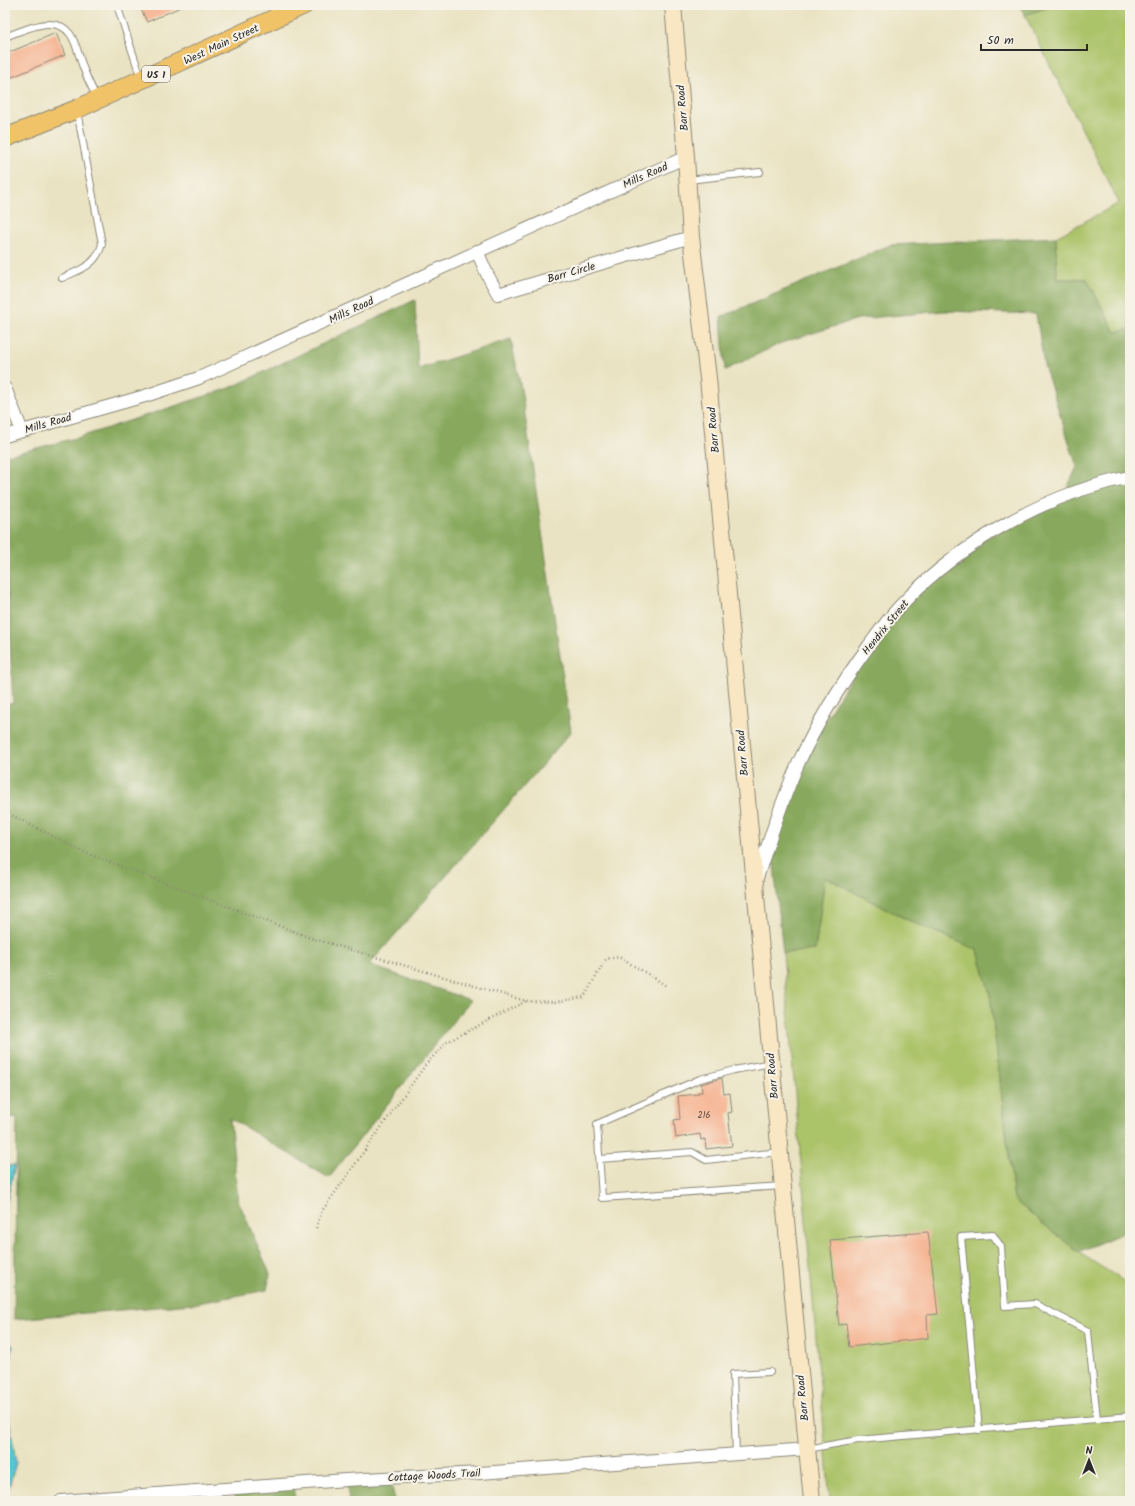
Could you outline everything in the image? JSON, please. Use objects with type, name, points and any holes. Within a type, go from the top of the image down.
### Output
[{"type":"main road","name":"West Main Street","points":[[5,138],[77,109],[142,80],[276,11],[304,5]]},
{"type":"street","name":"Barr Road","points":[[673,5],[688,180],[691,237],[708,378],[754,888],[812,1501]]},
{"type":"street","name":"Mills Road","points":[[5,436],[145,396],[199,378],[686,157]]},
{"type":"street","name":"Barr Circle","points":[[477,251],[498,294],[691,237]]},
{"type":"street","points":[[5,388],[22,430]]},
{"type":"street","name":"Hendrix Street","points":[[754,888],[782,801],[798,763],[823,715],[852,669],[885,624],[903,603],[938,570],[967,548],[1002,527],[1038,508],[1076,492],[1114,480],[1130,477]]},
{"type":"street","name":"Cottage Woods Trail","points":[[60,1501],[808,1449]]},
{"type":"lane","points":[[117,5],[142,80]]},
{"type":"lane","points":[[5,37],[48,24],[58,25],[66,29],[75,43],[83,69],[97,100]]},
{"type":"lane","points":[[62,278],[88,266],[99,254],[102,244],[77,109]]},
{"type":"lane","points":[[688,180],[760,172]]},
{"type":"lane","points":[[771,1064],[734,1070],[700,1079],[597,1124],[602,1198],[782,1186]]},
{"type":"lane","points":[[600,1159],[692,1152],[706,1160],[779,1152]]},
{"type":"lane","points":[[979,1430],[961,1237],[993,1235],[1000,1247],[1005,1306],[1035,1304],[1088,1331],[1097,1419]]},
{"type":"lane","points":[[736,1454],[733,1374],[770,1372]]},
{"type":"lane","points":[[808,1449],[858,1440],[1130,1416]]},
{"type":"path","points":[[5,812],[86,853],[311,938],[526,1001],[554,1002],[584,997],[606,960],[619,957],[636,968],[648,973],[666,986]]},
{"type":"path","points":[[316,1228],[322,1211],[426,1064],[446,1042],[526,1001]]},
{"type":"green space","points":[[1019,5],[1054,5],[1025,15]]},
{"type":"green space","points":[[1054,5],[1130,5],[1130,329],[1115,332],[1087,279],[1057,279],[1056,237],[1119,203],[1025,15]]},
{"type":"green space","points":[[1056,237],[1057,279],[1087,279],[1115,332],[1130,329],[1130,1230],[1078,1252],[1014,1200],[990,994],[978,950],[912,922],[825,877],[815,950],[783,953],[771,836],[798,763],[885,624],[967,548],[1063,497],[1077,467],[1044,365],[1036,314],[944,311],[858,319],[781,343],[725,370],[721,317],[890,245]]},
{"type":"green space","points":[[415,300],[418,369],[511,339],[522,394],[571,732],[369,965],[470,1000],[329,1178],[230,1118],[238,1200],[270,1274],[267,1290],[193,1304],[14,1319],[17,1117],[5,1118],[5,703],[13,704],[5,537],[5,456],[80,437],[230,388]]},
{"type":"green space","points":[[825,877],[912,922],[978,950],[990,994],[1014,1200],[1078,1252],[1130,1285],[1130,1501],[830,1501],[783,953],[815,950]]},
{"type":"green space","points":[[390,1477],[395,1501],[349,1501],[346,1480]]},
{"type":"green space","points":[[292,1484],[296,1501],[237,1501],[233,1488]]},
{"type":"water","points":[[15,1165],[5,1209],[5,1166]]},
{"type":"water","points":[[5,1339],[13,1346],[5,1380]]},
{"type":"water","points":[[5,1393],[16,1463],[8,1490],[5,1491]]},
{"type":"building","points":[[139,5],[185,5],[147,22]]},
{"type":"building","points":[[56,33],[65,55],[5,80],[5,54]]},
{"type":"building","points":[[722,1078],[724,1094],[730,1093],[732,1112],[728,1113],[732,1146],[706,1149],[705,1139],[701,1140],[700,1134],[676,1138],[674,1120],[680,1119],[678,1096],[698,1094],[698,1092],[702,1092],[701,1084]]},
{"type":"building","points":[[928,1232],[938,1314],[927,1315],[928,1338],[849,1347],[846,1324],[839,1325],[830,1240]]}]
